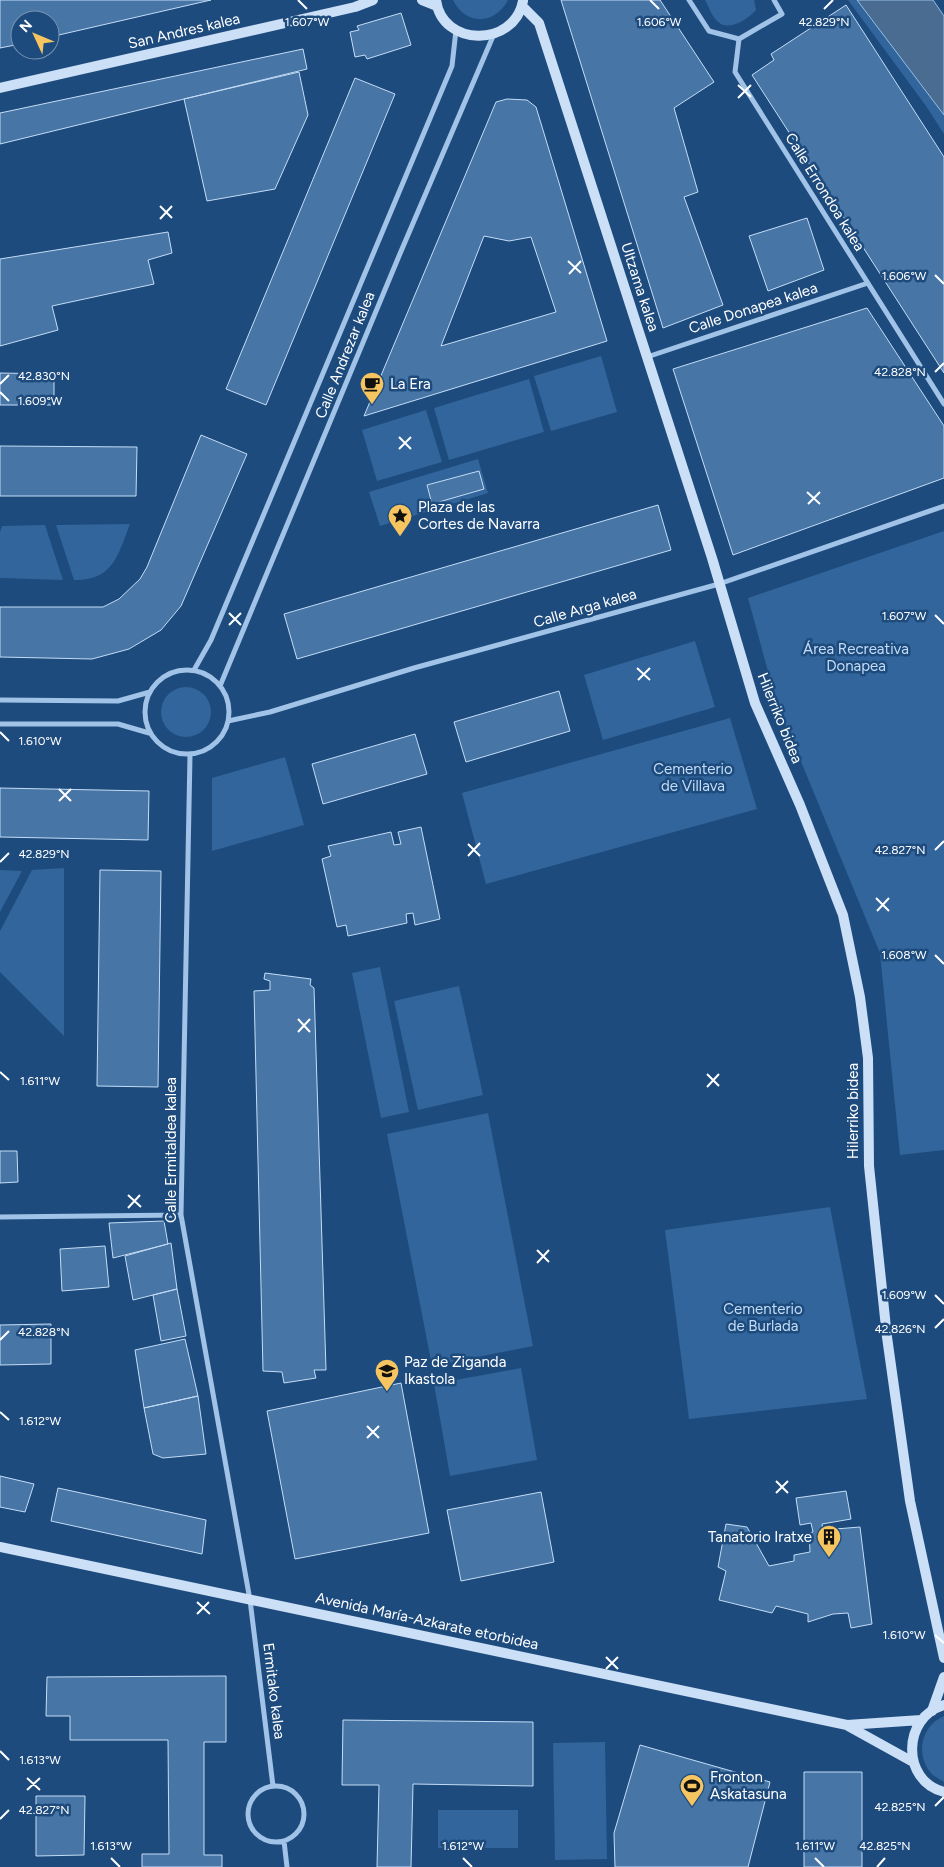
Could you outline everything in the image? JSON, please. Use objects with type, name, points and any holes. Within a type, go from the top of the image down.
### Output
[{"type":"street","name":"San Andres kalea","points":[[0,88],[355,7],[373,0]]},
{"type":"street","points":[[422,0],[436,3],[444,20],[456,30],[468,35],[482,36],[494,34],[506,28],[516,18],[522,3]]},
{"type":"street","points":[[690,0],[709,31],[739,39],[782,14],[774,0]]},
{"type":"street","name":"Ultzama kalea","points":[[522,3],[540,22],[712,558],[718,584]]},
{"type":"street","name":"Calle Andrezar kalea","points":[[194,670],[211,640],[452,66],[456,30]]},
{"type":"street","name":"Calle Andrezar kalea","points":[[220,686],[494,34]]},
{"type":"street","name":"Calle Errondoa kalea","points":[[739,39],[735,72],[944,404]]},
{"type":"street","name":"Calle Donapea kalea","points":[[646,357],[868,283]]},
{"type":"street","name":"Calle Arga kalea","points":[[228,720],[270,712],[414,668],[718,584],[944,506]]},
{"type":"street","name":"Hilerriko bidea","points":[[718,584],[756,702],[800,806],[842,915],[860,997],[868,1058],[869,1166],[887,1337],[910,1501],[944,1658]]},
{"type":"street","points":[[181,670],[194,670],[204,673],[220,686],[226,696],[229,708],[228,720],[224,734],[215,744],[203,752],[190,755],[178,754],[167,750],[157,743],[149,733],[144,720],[145,705],[150,692],[168,674],[181,670]]},
{"type":"street","points":[[0,700],[118,701],[150,692]]},
{"type":"street","points":[[0,724],[118,724],[149,733]]},
{"type":"street","name":"Calle Ermitaldea kalea","points":[[190,755],[181,1215],[250,1600]]},
{"type":"street","points":[[0,1216],[181,1215]]},
{"type":"street","name":"Avenida María-Azkarate etorbidea","points":[[0,1547],[847,1725]]},
{"type":"street","name":"Ermitako kalea","points":[[250,1600],[273,1786]]},
{"type":"street","points":[[932,1710],[944,1677]]},
{"type":"street","points":[[944,1705],[932,1710],[921,1720],[913,1736],[912,1754],[914,1762],[924,1780],[931,1786],[944,1792]]},
{"type":"street","points":[[847,1725],[921,1720]]},
{"type":"street","points":[[847,1725],[914,1762]]},
{"type":"street","points":[[273,1786],[291,1790],[298,1796],[304,1813],[303,1822],[299,1830],[292,1837],[284,1841],[267,1841],[252,1830],[248,1821],[250,1802],[256,1794],[273,1786]]},
{"type":"street","points":[[284,1841],[287,1867]]},
{"type":"green space","points":[[453,0],[508,0],[496,14],[481,19],[465,14]]},
{"type":"green space","points":[[705,0],[754,0],[756,10],[740,22],[725,25],[716,20]]},
{"type":"green space","points":[[848,0],[872,0],[944,107],[944,134],[926,106]]},
{"type":"green space","points":[[601,356],[617,412],[551,431],[534,376]]},
{"type":"green space","points":[[529,379],[544,432],[449,460],[434,408]]},
{"type":"green space","points":[[426,410],[442,462],[377,481],[362,430]]},
{"type":"green space","points":[[478,459],[488,493],[380,526],[369,492]]},
{"type":"green space","points":[[130,524],[117,556],[106,571],[98,576],[74,580],[56,525]]},
{"type":"green space","points":[[45,525],[63,580],[0,578],[0,532],[2,526]]},
{"type":"green space","name":"Área Recreativa Donapea","points":[[944,531],[944,1150],[900,1155],[880,953],[776,701],[748,598]]},
{"type":"green space","points":[[695,641],[715,707],[603,740],[584,675]]},
{"type":"green space","points":[[181,687],[191,687],[204,694],[211,707],[211,717],[204,730],[191,737],[181,737],[172,733],[165,726],[161,717],[161,707],[165,698],[172,691]]},
{"type":"green space","name":"Cementerio de Villava","points":[[730,718],[757,809],[486,884],[462,793]]},
{"type":"green space","points":[[285,757],[304,825],[212,851],[212,778]]},
{"type":"green space","points":[[64,868],[64,1036],[0,972],[0,931],[32,870]]},
{"type":"green space","points":[[0,870],[22,871],[0,912]]},
{"type":"green space","points":[[380,967],[409,1112],[381,1118],[352,973]]},
{"type":"green space","points":[[459,986],[483,1095],[418,1110],[394,1001]]},
{"type":"green space","points":[[488,1113],[533,1346],[432,1366],[387,1134]]},
{"type":"green space","name":"Cementerio de Burlada","points":[[830,1207],[867,1399],[689,1419],[665,1230]]},
{"type":"green space","points":[[521,1368],[537,1460],[450,1476],[434,1384]]},
{"type":"green space","points":[[944,1716],[944,1782],[935,1777],[926,1766],[922,1749],[923,1741],[930,1726]]},
{"type":"green space","points":[[605,1742],[607,1859],[555,1860],[553,1743]]},
{"type":"green space","points":[[438,1810],[518,1810],[518,1848],[438,1848]]},
{"type":"shaded area","points":[[857,0],[933,0],[944,16],[944,115]]},
{"type":"building","points":[[0,0],[211,0],[60,35],[60,10],[10,10],[10,46],[0,48]]},
{"type":"building","points":[[561,0],[660,0],[714,82],[674,108],[698,192],[684,197],[723,305],[663,328]]},
{"type":"building","points":[[846,5],[944,157],[944,373],[752,75],[774,60],[771,54]]},
{"type":"building","points":[[401,13],[411,45],[367,59],[365,55],[355,57],[350,32],[359,30],[357,26]]},
{"type":"building","points":[[303,49],[307,69],[0,144],[0,113]]},
{"type":"building","points":[[299,72],[308,115],[275,189],[207,201],[184,99]]},
{"type":"building","points":[[355,78],[395,94],[266,405],[226,389]]},
{"type":"building","points":[[507,99],[527,100],[536,107],[607,341],[364,416],[496,102]],"holes":[[[484,236],[509,241],[531,237],[556,312],[441,346]]]},
{"type":"building","points":[[807,218],[824,270],[768,291],[749,236]]},
{"type":"building","points":[[168,232],[172,253],[148,260],[154,284],[52,306],[58,330],[0,346],[0,259]]},
{"type":"building","points":[[867,308],[944,426],[944,478],[733,555],[673,369]]},
{"type":"building","points":[[0,373],[54,374],[54,405],[0,405]]},
{"type":"building","points":[[201,435],[247,454],[181,606],[161,630],[129,649],[92,659],[0,657],[0,607],[103,607],[119,599],[140,579],[147,567]]},
{"type":"building","points":[[0,446],[137,447],[136,496],[0,496]]},
{"type":"building","points":[[479,471],[484,489],[432,504],[427,485]]},
{"type":"building","points":[[658,505],[671,550],[297,659],[284,614]]},
{"type":"building","points":[[559,691],[570,731],[466,762],[454,722]]},
{"type":"building","points":[[415,734],[427,774],[323,804],[312,764]]},
{"type":"building","points":[[0,788],[149,791],[148,840],[0,837]]},
{"type":"building","points":[[421,827],[440,919],[415,925],[413,913],[406,914],[407,923],[348,936],[346,925],[337,927],[322,859],[331,856],[328,846],[391,832],[394,845],[401,844],[398,832]]},
{"type":"building","points":[[100,870],[161,871],[158,1087],[97,1086]]},
{"type":"building","points":[[265,973],[311,979],[310,985],[314,988],[326,1370],[314,1370],[316,1378],[284,1383],[282,1372],[263,1371],[254,991],[270,990],[270,981],[264,979]]},
{"type":"building","points":[[0,1151],[17,1151],[18,1182],[0,1183]]},
{"type":"building","points":[[164,1221],[168,1244],[113,1258],[109,1223]]},
{"type":"building","points":[[171,1243],[177,1289],[133,1300],[125,1256]]},
{"type":"building","points":[[105,1246],[109,1287],[62,1291],[60,1249]]},
{"type":"building","points":[[177,1289],[186,1336],[161,1341],[153,1295]]},
{"type":"building","points":[[51,1324],[51,1364],[0,1365],[0,1325]]},
{"type":"building","points":[[185,1339],[198,1396],[144,1408],[135,1350]]},
{"type":"building","points":[[401,1383],[429,1533],[295,1559],[267,1411]]},
{"type":"building","points":[[198,1396],[206,1454],[163,1458],[153,1454],[144,1408]]},
{"type":"building","points":[[0,1476],[34,1484],[25,1512],[0,1507]]},
{"type":"building","points":[[58,1488],[206,1520],[202,1554],[51,1521]]},
{"type":"building","name":"Tanatorio Iratxe","points":[[846,1491],[851,1519],[822,1524],[823,1530],[860,1527],[872,1624],[851,1628],[848,1613],[833,1614],[808,1622],[808,1614],[776,1606],[772,1613],[719,1600],[726,1571],[718,1567],[726,1524],[747,1527],[769,1566],[794,1561],[794,1555],[810,1552],[809,1533],[813,1532],[811,1523],[800,1525],[796,1498]]},
{"type":"building","points":[[541,1492],[554,1562],[461,1581],[447,1510]]},
{"type":"building","points":[[226,1676],[226,1742],[204,1742],[204,1855],[222,1855],[222,1867],[142,1867],[142,1854],[169,1854],[168,1740],[70,1740],[70,1716],[46,1716],[47,1677]]},
{"type":"building","points":[[343,1720],[533,1722],[533,1786],[413,1784],[411,1867],[377,1867],[379,1785],[342,1785]]},
{"type":"building","name":"Fronton Askatasuna","points":[[640,1745],[770,1782],[748,1867],[615,1867],[614,1833]]},
{"type":"building","points":[[804,1772],[862,1772],[862,1867],[804,1867]]},
{"type":"building","points":[[36,1796],[85,1796],[84,1855],[36,1856]]},
{"type":"place","name":"La Era","points":[[372,405]]},
{"type":"place","name":"Plaza de las Cortes de Navarra","points":[[400,537]]},
{"type":"place","name":"Paz de Ziganda Ikastola","points":[[387,1392]]},
{"type":"place","name":"Tanatorio Iratxe","points":[[829,1558]]},
{"type":"place","name":"Fronton Askatasuna","points":[[692,1807]]}]
